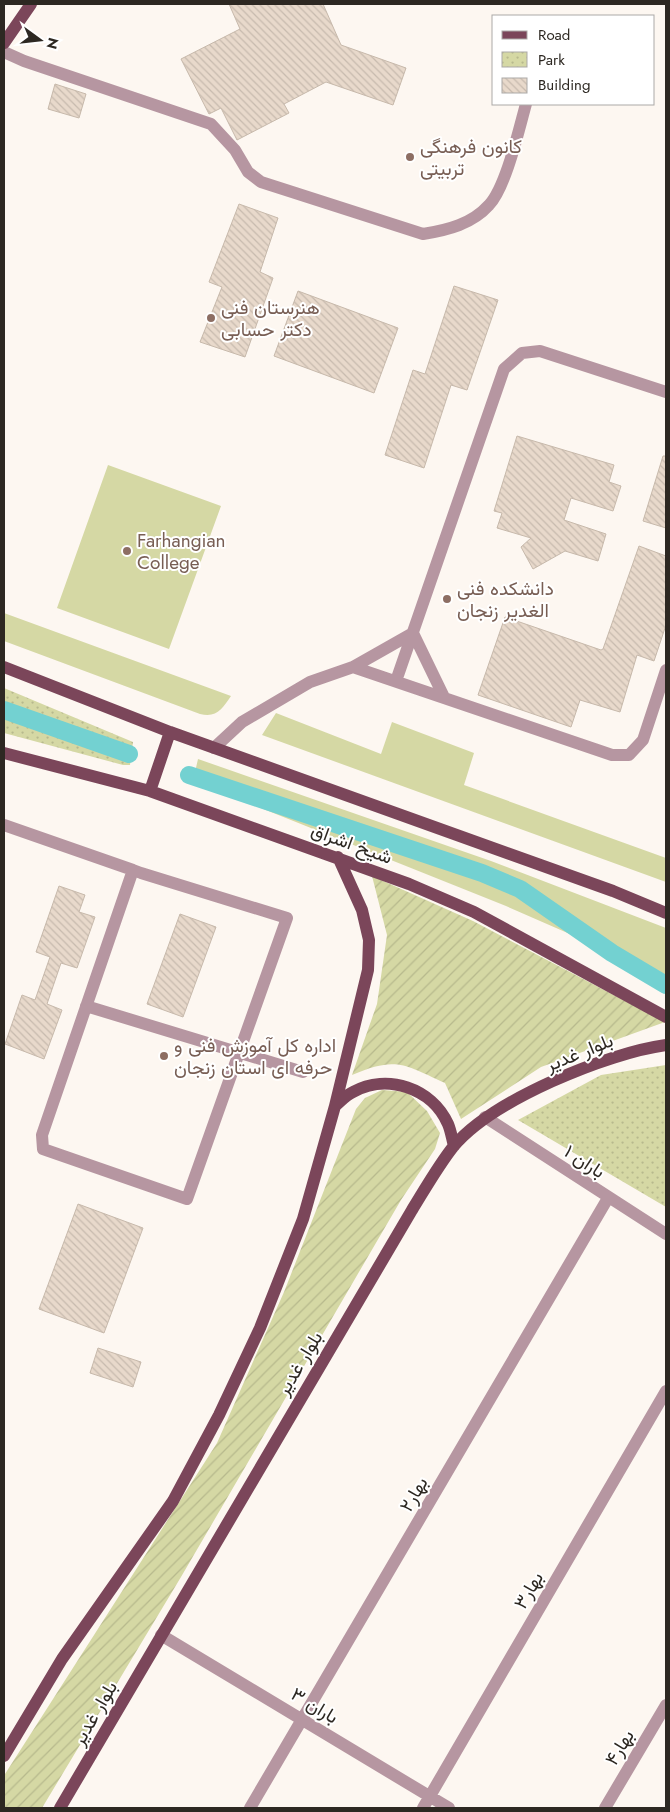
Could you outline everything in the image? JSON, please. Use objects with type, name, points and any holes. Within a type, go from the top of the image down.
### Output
[{"type":"main road","points":[[4,43],[31,4]]},
{"type":"main road","points":[[4,667],[170,732],[613,891],[666,913]]},
{"type":"main road","points":[[150,791],[170,732]]},
{"type":"main road","name":"شیخ اشراق","points":[[4,753],[150,791],[338,857],[474,912],[666,1017]]},
{"type":"main road","points":[[4,1756],[62,1659],[172,1501],[219,1415],[260,1328],[304,1219],[335,1106],[368,970],[369,940],[362,910],[338,857]]},
{"type":"main road","name":"بلوار غدیر","points":[[60,1808],[412,1210],[454,1146],[485,1117],[573,1072],[638,1049],[666,1045]]},
{"type":"main road","points":[[335,1106],[352,1092],[374,1084],[396,1084],[418,1091],[436,1105],[448,1124],[454,1146]]},
{"type":"street","points":[[4,52],[24,61],[212,124],[235,150],[248,172],[261,182],[424,234],[447,230],[470,221],[490,204],[500,187],[526,105]]},
{"type":"street","points":[[396,681],[504,369],[522,353],[540,352],[666,392]]},
{"type":"street","points":[[214,748],[242,722],[310,682],[353,666],[413,633]]},
{"type":"street","points":[[413,633],[444,697]]},
{"type":"street","points":[[353,666],[612,754],[629,755],[643,740],[666,670]]},
{"type":"street","points":[[4,824],[133,870],[287,918],[188,1199],[43,1149],[42,1135],[133,870]]},
{"type":"street","points":[[86,1006],[303,1072]]},
{"type":"street","name":"باران ۱","points":[[485,1117],[666,1234]]},
{"type":"street","name":"بهار۲","points":[[250,1808],[608,1198]]},
{"type":"street","name":"بهار۳","points":[[423,1808],[666,1391]]},
{"type":"street","name":"باران ۳","points":[[161,1635],[449,1808]]},
{"type":"street","name":"بهار۴","points":[[605,1808],[666,1705]]},
{"type":"green space","points":[[108,465],[221,506],[169,649],[57,608]]},
{"type":"green space","points":[[4,613],[231,696],[222,708],[215,713],[211,715],[200,714],[4,641]]},
{"type":"green space","points":[[4,688],[133,742],[130,765],[123,765],[4,733]]},
{"type":"green space","points":[[276,713],[381,754],[392,722],[474,753],[464,785],[666,858],[666,882],[262,735]]},
{"type":"green space","points":[[198,759],[491,861],[666,928],[666,976],[506,906],[193,781]]},
{"type":"green space","points":[[372,876],[473,921],[665,1022],[541,1067],[461,1119],[445,1083],[419,1071],[409,1067],[390,1064],[367,1069],[352,1075],[377,1004],[387,935]]},
{"type":"green space","points":[[666,1065],[666,1207],[518,1120],[601,1075]]},
{"type":"green space","points":[[382,1090],[407,1092],[427,1111],[440,1133],[435,1149],[401,1200],[181,1577],[42,1808],[4,1808],[5,1774],[217,1443],[284,1292],[356,1109],[365,1098]]},
{"type":"building","points":[[229,4],[323,4],[341,45],[406,68],[393,105],[326,82],[284,104],[289,113],[237,140],[221,108],[209,114],[181,59],[240,29]]},
{"type":"building","points":[[55,84],[86,94],[79,118],[48,109]]},
{"type":"building","points":[[239,204],[278,218],[260,272],[273,278],[245,357],[200,342],[222,287],[209,282]]},
{"type":"building","points":[[454,286],[498,300],[467,390],[451,385],[424,468],[385,455],[413,370],[425,374]]},
{"type":"building","points":[[298,291],[398,328],[374,393],[274,356]]},
{"type":"building","points":[[517,436],[614,465],[609,482],[621,486],[613,511],[571,498],[564,520],[606,534],[598,561],[565,551],[533,569],[521,547],[531,538],[497,528],[502,513],[494,511]]},
{"type":"building","points":[[663,456],[666,456],[666,528],[643,521]]},
{"type":"building","points":[[639,546],[666,556],[666,625],[654,661],[637,655],[620,712],[580,700],[571,727],[478,695],[505,617],[601,650],[603,649]]},
{"type":"building","points":[[59,886],[85,895],[79,912],[95,917],[77,968],[61,963],[47,1004],[62,1010],[44,1059],[5,1044],[22,995],[35,1000],[50,957],[36,952]]},
{"type":"building","points":[[180,914],[216,927],[183,1017],[147,1004]]},
{"type":"building","points":[[78,1204],[143,1228],[104,1333],[39,1309]]},
{"type":"building","points":[[98,1348],[141,1362],[133,1387],[90,1373]]},
{"type":"waterway","points":[[4,710],[129,754]]},
{"type":"waterway","points":[[189,775],[482,873],[520,889],[612,953],[666,985]]},
{"type":"place","name":"کانون فرهنگی تربیتی","points":[[410,157]]},
{"type":"place","name":"هنرستان فنی دکتر حسابی","points":[[211,318]]},
{"type":"place","name":"Farhangian College","points":[[127,551]]},
{"type":"place","name":"دانشکده فنی الغدیر زنجان","points":[[447,599]]},
{"type":"place","name":"اداره کل آموزش فنی و حرفه ای استان زنجان","points":[[164,1056]]}]
